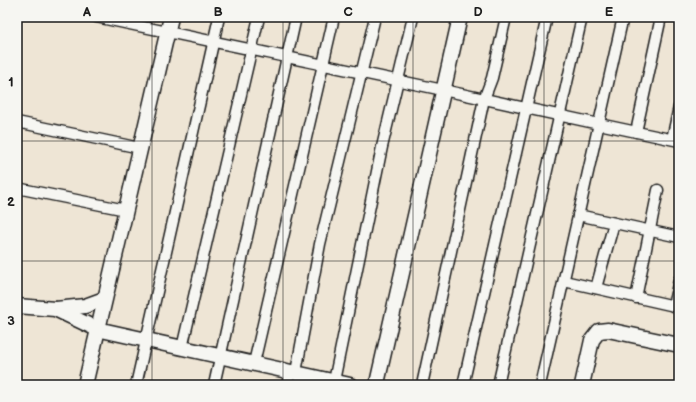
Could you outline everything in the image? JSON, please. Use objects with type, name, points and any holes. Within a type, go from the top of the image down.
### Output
[{"type":"street","points":[[96,17],[362,72],[675,140],[679,107]]},
{"type":"street","points":[[85,385],[171,17]]},
{"type":"street","points":[[136,385],[219,17]]},
{"type":"street","points":[[182,348],[259,17]]},
{"type":"street","points":[[214,385],[296,17]]},
{"type":"street","points":[[254,363],[334,17]]},
{"type":"street","points":[[287,385],[293,372],[320,244],[375,17]]},
{"type":"street","points":[[334,381],[382,147],[413,17]]},
{"type":"street","points":[[376,383],[460,17]]},
{"type":"street","points":[[422,385],[484,99],[492,78],[506,17]]},
{"type":"street","points":[[463,385],[547,17]]},
{"type":"street","points":[[498,385],[582,17]]},
{"type":"street","points":[[540,385],[623,17]]},
{"type":"street","points":[[636,132],[661,17]]},
{"type":"street","points":[[17,122],[140,148]]},
{"type":"street","points":[[17,188],[126,210]]},
{"type":"street","points":[[636,298],[658,190]]},
{"type":"street","points":[[578,215],[679,237]]},
{"type":"street","points":[[596,288],[614,223]]},
{"type":"street","points":[[564,281],[676,306],[679,280]]},
{"type":"street","points":[[17,306],[55,309],[85,306],[104,300]]},
{"type":"street","points":[[55,309],[97,329],[350,385]]},
{"type":"street","points":[[582,385],[592,340],[599,331],[608,330],[679,345]]}]
